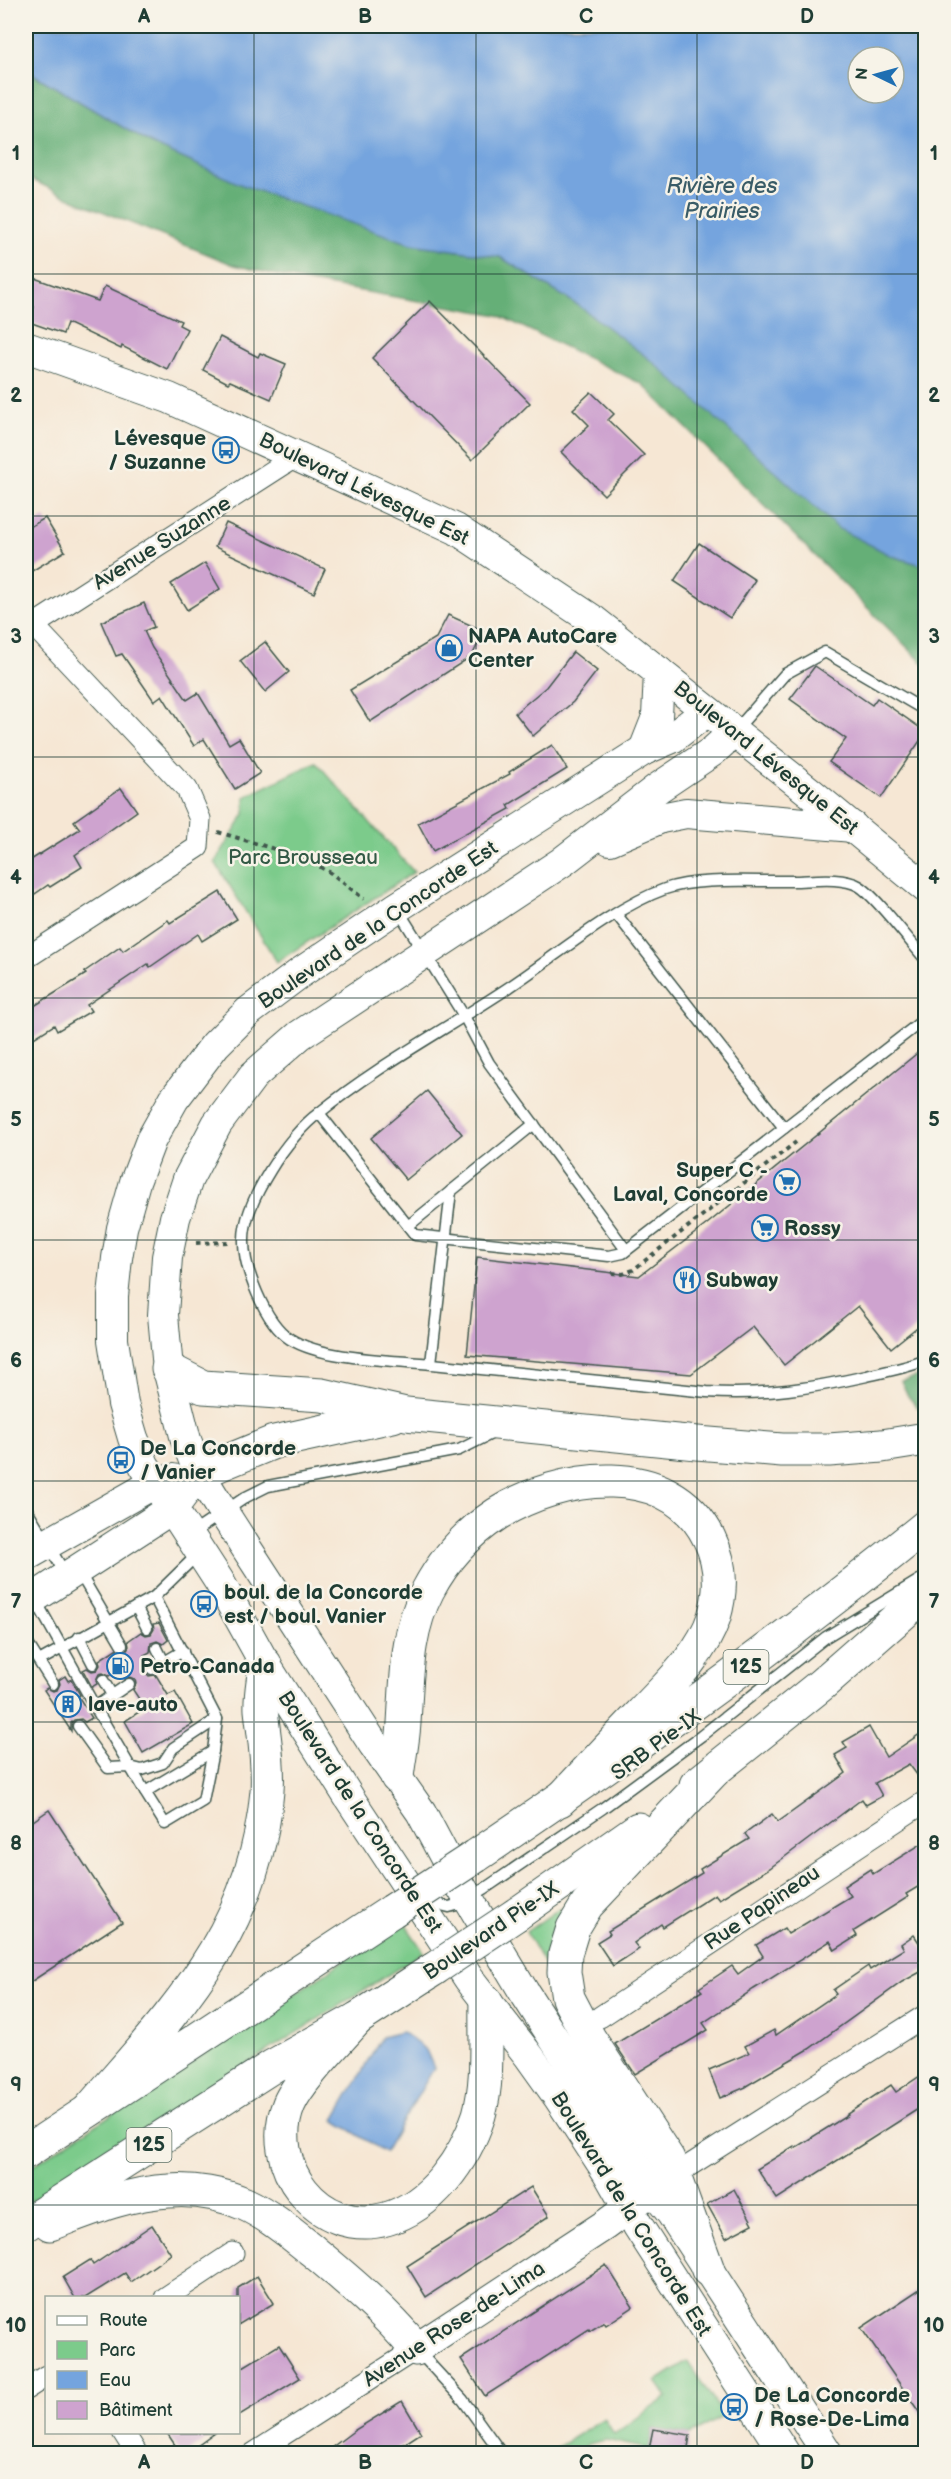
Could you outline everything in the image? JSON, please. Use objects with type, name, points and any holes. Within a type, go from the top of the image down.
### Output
[{"type":"highway","points":[[168,1369],[203,1387],[322,1395],[406,1414],[782,1450],[856,1449],[926,1439]]},
{"type":"highway","points":[[199,1473],[274,1442],[406,1414]]},
{"type":"highway","points":[[397,1777],[404,1723],[405,1676],[415,1623],[427,1592],[455,1551],[475,1531],[498,1514],[550,1489],[595,1481],[620,1481],[645,1486],[677,1501],[693,1515],[706,1533],[718,1564],[720,1585],[716,1607],[709,1629],[692,1657],[560,1800]]},
{"type":"highway","name":"125","points":[[26,2152],[560,1800],[734,1675],[926,1526]]},
{"type":"highway","name":"Boulevard Pie-IX","points":[[26,2224],[273,2066],[357,2019],[572,1877],[714,1772],[821,1685],[926,1593]]},
{"type":"highway","points":[[89,2110],[188,1993],[212,1959],[237,1909],[255,1858],[267,1790],[267,1749],[261,1709],[265,1664]]},
{"type":"highway","points":[[708,2270],[664,2182],[664,2151],[579,2021],[568,1998],[564,1963],[573,1928],[587,1905],[714,1772]]},
{"type":"highway","points":[[357,2019],[296,2092],[287,2111],[282,2141],[288,2168],[296,2184],[306,2196],[333,2215],[349,2220],[372,2221],[386,2219],[400,2213],[427,2195],[451,2172],[468,2142],[480,2112],[484,2086],[486,2002]]},
{"type":"highway","points":[[26,2232],[104,2204],[154,2192],[199,2192],[230,2199],[249,2206],[300,2241],[374,2305],[416,2349]]},
{"type":"street","name":"Boulevard Lévesque Est","points":[[26,347],[169,398],[456,529],[582,612],[853,827],[926,888]]},
{"type":"street","name":"Avenue Suzanne","points":[[29,627],[298,455]]},
{"type":"street","points":[[26,958],[198,847],[200,826],[200,819],[187,789],[29,627]]},
{"type":"street","points":[[644,750],[657,717],[659,672]]},
{"type":"street","name":"Boulevard de la Concorde Est","points":[[707,711],[672,738],[644,750],[383,906],[231,1028],[186,1080],[162,1119],[147,1150],[122,1228],[115,1274],[112,1319],[117,1373],[127,1420],[140,1458],[195,1544],[265,1664],[403,1880],[486,2002],[553,2090],[785,2454]]},
{"type":"street","name":"Boulevard de la Concorde Est","points":[[664,2182],[524,1992],[468,1899],[421,1812],[199,1473],[186,1440],[168,1369],[163,1315],[167,1257],[181,1198],[197,1159],[240,1092],[283,1048],[562,862],[658,788],[713,751],[734,732]]},
{"type":"street","points":[[562,862],[653,821],[676,814],[853,827]]},
{"type":"street","points":[[36,1550],[156,1483],[199,1473]]},
{"type":"street","points":[[30,1600],[173,1508],[199,1473]]},
{"type":"street","name":"Rue Papineau","points":[[600,2017],[926,1801]]},
{"type":"street","name":"Avenue Rose-de-Lima","points":[[253,2454],[605,2225],[664,2182],[926,2015]]},
{"type":"street","points":[[168,2296],[233,2253]]},
{"type":"street","name":"Boulevard de la Concorde Est","points":[[708,2270],[828,2454]]},
{"type":"street","points":[[26,2389],[45,2377]]},
{"type":"street","points":[[124,2434],[137,2454]]},
{"type":"lane","points":[[734,732],[785,674],[825,652],[926,711]]},
{"type":"lane","points":[[926,960],[868,893],[858,885],[845,882],[683,884],[650,895],[357,1085],[319,1113],[304,1126],[265,1182],[250,1213],[244,1241],[246,1261],[255,1286],[284,1335],[299,1343],[345,1354],[707,1392],[751,1394],[820,1387],[906,1367],[926,1360]]},
{"type":"lane","points":[[383,906],[425,952],[464,1016],[489,1063],[626,1250]]},
{"type":"lane","points":[[616,915],[784,1128]]},
{"type":"lane","points":[[319,1113],[416,1235],[609,1256],[626,1250],[926,1017]]},
{"type":"lane","points":[[408,1226],[534,1124]]},
{"type":"lane","points":[[431,1364],[451,1191]]},
{"type":"lane","points":[[39,1661],[154,1597],[223,1512],[252,1493],[275,1483],[459,1450],[512,1424]]},
{"type":"lane","points":[[26,1508],[36,1550],[72,1572],[122,1645]]},
{"type":"lane","name":"SRB Pie-IX","points":[[403,1880],[432,1894],[445,1906],[453,1907],[468,1899],[603,1808],[701,1736],[826,1638],[926,1576]]},
{"type":"lane","points":[[30,1600],[63,1647],[95,1707],[165,1824],[203,1802],[217,1719],[154,1597]]},
{"type":"lane","points":[[136,1607],[147,1628]]},
{"type":"lane","points":[[79,1638],[93,1664]]},
{"type":"lane","points":[[26,1641],[53,1684]]},
{"type":"lane","points":[[157,1648],[164,1662]]},
{"type":"lane","points":[[152,1669],[183,1650]]},
{"type":"lane","points":[[103,1680],[111,1695]]},
{"type":"lane","points":[[95,1707],[129,1684]]},
{"type":"lane","points":[[78,1726],[108,1768],[130,1767],[142,1770],[163,1763],[173,1748],[217,1719]]},
{"type":"lane","points":[[145,1792],[213,1751]]},
{"type":"lane","points":[[416,2349],[463,2400],[502,2454]]},
{"type":"path","points":[[200,826],[304,858],[383,906]]},
{"type":"path","points":[[768,1164],[773,1170]]},
{"type":"path","points":[[189,1243],[210,1242]]},
{"type":"green space","points":[[26,70],[151,144],[411,244],[500,257],[578,305],[653,362],[892,556],[925,566],[925,665],[642,384],[498,315],[304,281],[234,265],[72,199],[26,177]]},
{"type":"green space","name":"Parc Brousseau","points":[[316,762],[414,872],[277,962],[215,862],[245,814],[245,797]]},
{"type":"green space","points":[[926,1374],[925,1409],[917,1407],[908,1396],[901,1381]]},
{"type":"green space","points":[[560,1908],[568,1918],[552,1978],[526,1932]]},
{"type":"green space","points":[[403,1921],[424,1952],[26,2204],[26,2170]]},
{"type":"green space","points":[[687,2361],[724,2416],[690,2435],[653,2429],[649,2449],[606,2440],[588,2444],[576,2453],[547,2454],[604,2418],[614,2434],[667,2397],[656,2381]]},
{"type":"water","name":"Rivière des Prairies","points":[[26,26],[925,26],[925,566],[892,556],[839,529],[653,362],[578,305],[500,257],[411,244],[242,185],[151,144],[26,70]]},
{"type":"water","points":[[402,2032],[426,2050],[434,2068],[385,2152],[334,2120],[382,2037]]},
{"type":"building","points":[[26,275],[98,301],[105,286],[181,321],[179,325],[187,329],[167,369],[122,346],[121,349],[67,323],[63,334],[29,322],[34,307],[26,304]]},
{"type":"building","points":[[430,301],[530,403],[472,460],[372,358]]},
{"type":"building","points":[[220,337],[258,357],[260,353],[286,364],[271,399],[230,381],[228,383],[203,370]]},
{"type":"building","points":[[591,392],[614,414],[608,420],[644,455],[604,495],[561,452],[589,425],[573,409]]},
{"type":"building","points":[[45,518],[65,551],[32,571],[26,560],[26,529]]},
{"type":"building","points":[[226,523],[325,569],[314,593],[215,547]]},
{"type":"building","points":[[699,543],[755,580],[730,618],[674,581]]},
{"type":"building","points":[[205,563],[220,589],[187,610],[171,584]]},
{"type":"building","points":[[144,603],[154,627],[144,631],[152,648],[187,700],[198,693],[229,744],[239,738],[260,773],[235,789],[204,739],[194,746],[162,695],[154,701],[122,654],[116,656],[101,622]]},
{"type":"building","points":[[448,615],[484,631],[472,656],[370,722],[350,690],[436,638]]},
{"type":"building","points":[[265,642],[289,672],[265,692],[240,661]]},
{"type":"building","points":[[573,652],[597,671],[573,702],[533,736],[515,713],[546,687]]},
{"type":"building","points":[[815,666],[872,705],[877,698],[926,732],[881,798],[829,762],[846,739],[790,699]]},
{"type":"building","points":[[552,745],[567,769],[508,805],[510,809],[433,851],[418,823],[510,774],[509,772]]},
{"type":"building","points":[[121,788],[137,811],[75,855],[82,867],[26,900],[26,863],[80,829],[74,821]]},
{"type":"building","points":[[220,892],[237,919],[202,941],[198,934],[150,967],[148,964],[87,1005],[91,1011],[57,1031],[54,1025],[26,1043],[26,1011],[86,974],[84,972],[120,947],[123,951],[168,920],[170,923]]},
{"type":"building","points":[[926,1046],[926,1320],[891,1348],[858,1306],[784,1365],[753,1327],[691,1374],[467,1355],[477,1257],[639,1276],[707,1224]]},
{"type":"building","points":[[427,1091],[462,1134],[406,1180],[371,1138]]},
{"type":"building","points":[[159,1623],[168,1640],[163,1644],[157,1641],[151,1643],[150,1652],[144,1655],[148,1662],[145,1672],[149,1676],[156,1675],[168,1695],[175,1692],[193,1724],[143,1753],[125,1721],[145,1708],[133,1690],[136,1684],[135,1679],[125,1678],[119,1669],[109,1676],[99,1674],[97,1684],[92,1687],[83,1670],[87,1668],[92,1671],[97,1670],[100,1665],[99,1660],[116,1649],[121,1652],[126,1651],[129,1646],[128,1641],[141,1632],[146,1635],[151,1634],[154,1629],[153,1624]]},
{"type":"building","name":"lave-auto","points":[[65,1676],[68,1681],[71,1679],[80,1695],[78,1696],[92,1718],[85,1722],[81,1719],[74,1720],[71,1723],[71,1731],[44,1690],[47,1688],[57,1690],[59,1680]]},
{"type":"building","points":[[869,1727],[886,1757],[926,1730],[926,1787],[909,1764],[875,1783],[882,1796],[866,1805],[862,1799],[770,1868],[719,1899],[715,1894],[663,1927],[661,1924],[634,1943],[639,1949],[613,1966],[597,1942],[610,1934],[608,1931],[702,1873],[700,1869],[749,1839],[745,1834],[772,1814],[778,1822],[846,1773],[835,1755],[847,1748],[843,1742]]},
{"type":"building","points":[[49,1810],[122,1922],[26,1985],[26,1826]]},
{"type":"building","points":[[926,1841],[926,1882],[906,1894],[908,1897],[854,1931],[857,1936],[835,1950],[830,1941],[754,1989],[703,2023],[708,2030],[635,2074],[615,2044],[702,1991],[699,1988],[732,1966],[738,1974],[763,1956],[756,1945],[784,1928],[788,1934],[851,1896],[844,1886],[870,1869],[873,1874]]},
{"type":"building","points":[[914,1935],[926,1953],[926,1969],[902,1982],[809,2049],[746,2087],[720,2098],[709,2070],[749,2053],[745,2046],[774,2030],[776,2035],[836,1994],[833,1990],[868,1966],[870,1970],[904,1949],[901,1944]]},
{"type":"building","points":[[926,2072],[926,2104],[777,2199],[757,2169],[848,2115],[891,2085],[896,2092]]},
{"type":"building","points":[[531,2187],[549,2216],[426,2297],[407,2266]]},
{"type":"building","points":[[734,2189],[753,2224],[726,2238],[707,2204]]},
{"type":"building","points":[[152,2225],[171,2254],[131,2282],[125,2273],[88,2296],[74,2296],[63,2277],[90,2260],[93,2265]]},
{"type":"building","points":[[606,2265],[633,2307],[606,2325],[604,2322],[590,2331],[589,2329],[485,2396],[461,2359]]},
{"type":"building","points":[[257,2276],[274,2303],[240,2324],[238,2288]]},
{"type":"building","points":[[926,2285],[926,2422],[861,2328]]},
{"type":"building","points":[[279,2345],[300,2378],[240,2415],[240,2369]]},
{"type":"building","points":[[402,2401],[421,2433],[389,2454],[323,2454],[355,2430]]},
{"type":"building","points":[[653,2429],[690,2435],[687,2454],[648,2454]]},
{"type":"building","points":[[168,2434],[214,2434],[186,2454],[181,2454]]},
{"type":"place","name":"Lévesque / Suzanne","points":[[226,450]]},
{"type":"place","name":"NAPA AutoCare Center","points":[[449,648]]},
{"type":"place","name":"Super C - Laval, Concorde","points":[[787,1182]]},
{"type":"place","name":"Rossy","points":[[765,1228]]},
{"type":"place","name":"Subway","points":[[687,1280]]},
{"type":"place","name":"De La Concorde / Vanier","points":[[121,1460]]},
{"type":"place","name":"boul. de la Concorde est / boul. Vanier","points":[[204,1604]]},
{"type":"place","name":"Petro-Canada","points":[[120,1666]]},
{"type":"place","name":"lave-auto","points":[[68,1704]]},
{"type":"place","name":"De La Concorde / Rose-De-Lima","points":[[734,2407]]}]
